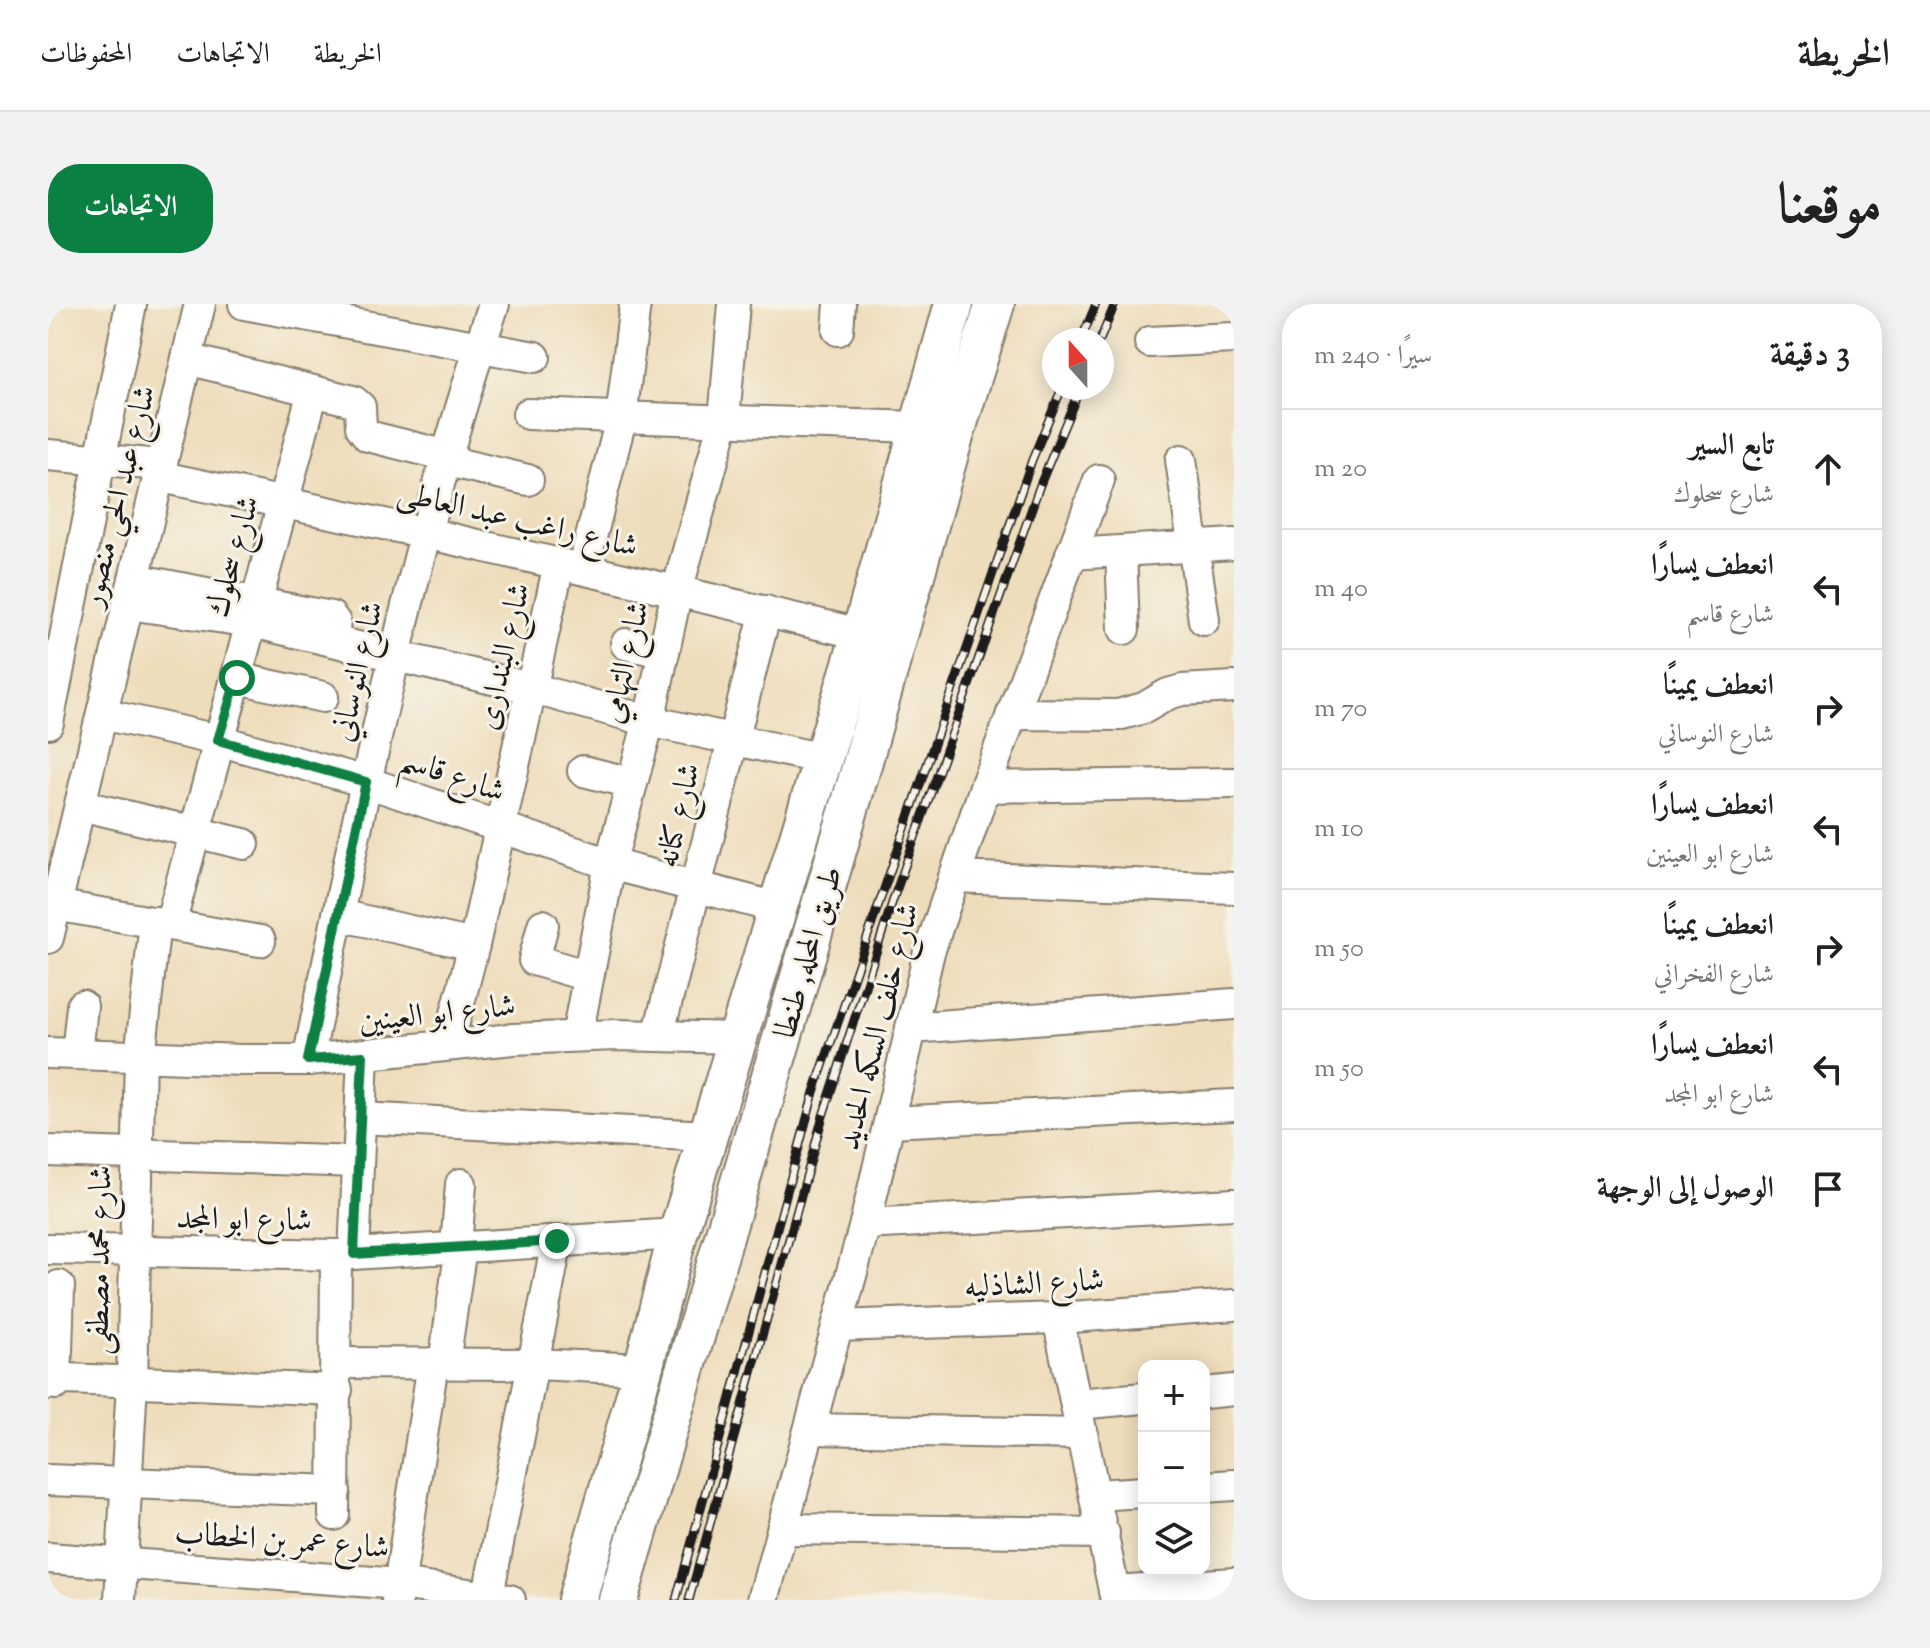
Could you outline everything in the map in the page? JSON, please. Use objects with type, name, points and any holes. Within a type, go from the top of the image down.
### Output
[{"type":"main road","name":"طريق المحله, طنطا","points":[[577,1600],[678,1234],[861,634],[954,304]]},
{"type":"main road","name":"طريق المحله, طنطا","points":[[618,1600],[861,768],[954,436],[995,304]]},
{"type":"street","points":[[48,723],[131,304]]},
{"type":"street","name":"شارع عبد الحي منصور","points":[[48,938],[200,304]]},
{"type":"street","points":[[244,304],[535,357]]},
{"type":"street","name":"شارع النوساني","points":[[308,1060],[366,782],[426,533],[494,304]]},
{"type":"street","name":"شارع البندارى","points":[[448,1045],[501,829],[531,688],[621,419],[635,304]]},
{"type":"street","name":"شارع التهامي","points":[[577,1036],[610,864],[649,721],[677,591],[724,420],[734,304]]},
{"type":"street","points":[[1150,342],[1234,338]]},
{"type":"street","points":[[187,359],[357,404],[361,412],[361,427],[368,436],[528,480]]},
{"type":"street","name":"شارع سحلوك","points":[[163,924],[197,834],[218,740],[313,391]]},
{"type":"street","points":[[528,414],[918,427]]},
{"type":"street","name":"شارع راغب عبد العاطى","points":[[48,455],[101,458],[159,470],[284,503],[861,634]]},
{"type":"street","points":[[1181,460],[1204,620]]},
{"type":"street","name":"شارع خلف السكه الحديد","points":[[763,1600],[865,1224],[929,952],[985,787],[1099,480]]},
{"type":"street","points":[[1071,554],[1234,544]]},
{"type":"street","points":[[1121,551],[1124,629]]},
{"type":"street","points":[[131,592],[255,612],[332,641],[531,688],[649,721],[823,759]]},
{"type":"street","name":"شارع كنانه","points":[[658,1036],[766,611]]},
{"type":"street","points":[[626,644],[664,652]]},
{"type":"street","points":[[237,678],[323,697]]},
{"type":"street","points":[[1012,714],[1118,715],[1144,708],[1182,690],[1234,687]]},
{"type":"street","name":"شارع قاسم","points":[[102,714],[218,740],[366,782],[610,864],[778,908]]},
{"type":"street","points":[[583,771],[632,783]]},
{"type":"street","points":[[985,787],[1234,783]]},
{"type":"street","points":[[80,805],[244,844]]},
{"type":"street","points":[[954,877],[1234,888]]},
{"type":"street","points":[[55,905],[260,941]]},
{"type":"street","points":[[338,915],[474,945]]},
{"type":"street","name":"شارع محمد مصطفى","points":[[120,1600],[132,1382],[140,1057],[163,924]]},
{"type":"street","points":[[543,925],[534,960],[588,976]]},
{"type":"street","points":[[911,1028],[1234,1004]]},
{"type":"street","points":[[63,1054],[82,1006]]},
{"type":"street","name":"شارع ابو العينين","points":[[63,1054],[308,1060],[448,1045],[577,1036],[737,1038]]},
{"type":"street","points":[[48,1480],[335,1503],[337,1376],[345,1254],[358,1162],[363,1056]]},
{"type":"street","points":[[890,1122],[1234,1105]]},
{"type":"street","points":[[360,1118],[709,1136]]},
{"type":"street","points":[[48,1151],[358,1162]]},
{"type":"street","points":[[399,1592],[459,1247],[461,1184]]},
{"type":"street","points":[[865,1224],[1234,1204]]},
{"type":"street","name":"شارع ابو المجد","points":[[48,1249],[345,1254],[678,1234]]},
{"type":"street","points":[[499,1598],[534,1364],[557,1241]]},
{"type":"street","points":[[59,1286],[52,1384],[66,1379],[132,1382],[337,1376],[439,1363],[643,1369]]},
{"type":"street","name":"شارع الشاذليه","points":[[838,1326],[1058,1318],[1234,1305]]},
{"type":"street","points":[[1058,1318],[1115,1595],[1234,1583]]},
{"type":"street","points":[[1210,1392],[1234,1390]]},
{"type":"street","points":[[1077,1404],[1138,1399]]},
{"type":"street","points":[[810,1429],[1083,1434]]},
{"type":"street","points":[[1210,1487],[1234,1485]]},
{"type":"street","points":[[1096,1495],[1138,1492]]},
{"type":"street","points":[[783,1529],[1104,1533]]},
{"type":"street","name":"شارع عمر بن الخطاب","points":[[48,1558],[122,1563],[275,1588],[499,1598]]},
{"type":"railway","points":[[1086,328],[1096,304]]},
{"type":"railway","points":[[1105,328],[1115,304]]},
{"type":"railway","points":[[676,1600],[814,1092],[1032,460],[1057,400]]},
{"type":"railway","points":[[689,1600],[823,1116],[894,897],[1040,485],[1075,400]]},
{"type":"route","points":[[237,678],[218,740],[366,782],[308,1060],[363,1056],[354,1254],[557,1241]]}]
